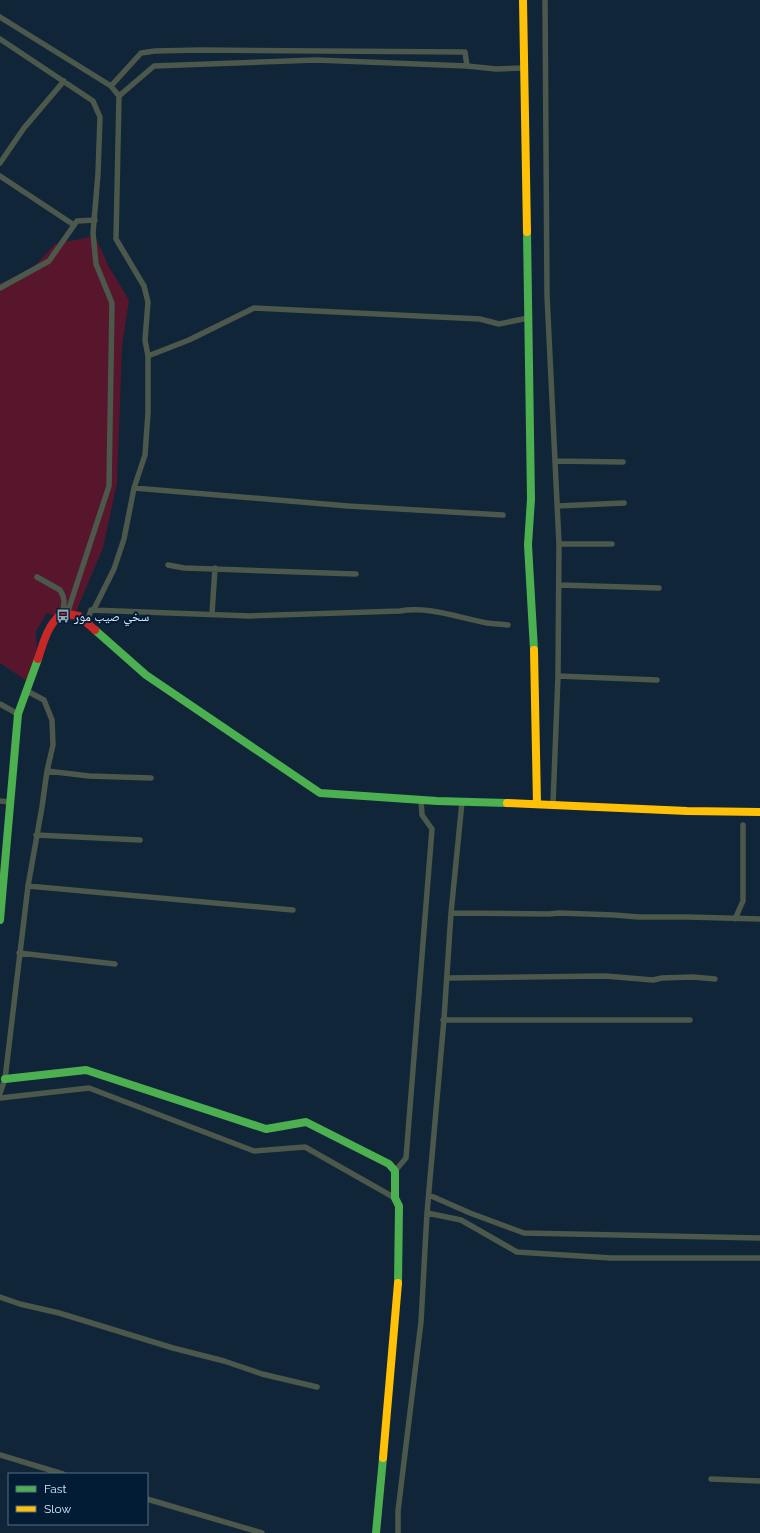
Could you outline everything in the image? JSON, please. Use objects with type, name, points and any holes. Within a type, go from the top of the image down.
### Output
[{"type":"street","points":[[523,0],[531,499],[529,513],[528,565],[533,624],[537,804]]},
{"type":"street","points":[[545,0],[548,295],[559,544],[558,676],[554,804]]},
{"type":"street","points":[[0,16],[111,86],[119,96],[116,239],[144,286],[148,302],[145,340],[148,356],[148,413],[145,455],[134,488],[126,533],[114,569],[94,609],[91,610],[87,623]]},
{"type":"street","points":[[0,39],[93,101],[100,117],[98,174],[93,233],[96,264],[112,303],[109,486],[64,613],[53,621],[47,633],[18,714],[0,920]]},
{"type":"street","points":[[111,86],[141,53],[155,51],[465,52],[467,66]]},
{"type":"street","points":[[119,96],[154,66],[316,60],[467,66],[496,69],[524,68]]},
{"type":"street","points":[[0,163],[24,128],[64,81]]},
{"type":"street","points":[[0,176],[74,225]]},
{"type":"street","points":[[0,288],[49,260],[77,221],[95,220]]},
{"type":"street","points":[[148,356],[189,340],[254,308],[480,320],[499,324],[528,318]]},
{"type":"street","points":[[555,461],[623,462]]},
{"type":"street","points":[[134,488],[348,506],[502,515]]},
{"type":"street","points":[[557,506],[624,503]]},
{"type":"street","points":[[559,544],[612,544]]},
{"type":"street","points":[[168,565],[184,568],[356,574]]},
{"type":"street","points":[[212,614],[215,568]]},
{"type":"street","points":[[37,577],[60,590],[65,604],[64,613]]},
{"type":"street","points":[[558,585],[659,588]]},
{"type":"street","points":[[91,610],[258,615],[400,611],[412,609],[439,613],[488,624],[508,624]]},
{"type":"street","points":[[64,613],[79,616],[146,675],[320,793],[462,802],[554,804],[687,811],[760,812]]},
{"type":"street","points":[[558,676],[656,680]]},
{"type":"street","points":[[0,1093],[5,1079],[28,886],[47,770],[53,745],[52,720],[44,700],[27,691]]},
{"type":"street","points":[[0,704],[18,714]]},
{"type":"street","points":[[47,770],[89,776],[151,778]]},
{"type":"street","points":[[376,1533],[399,1269],[399,1206],[395,1198],[395,1171],[406,1158],[432,829],[422,815],[422,800]]},
{"type":"street","points":[[0,801],[10,802]]},
{"type":"street","points":[[398,1533],[398,1511],[422,1322],[427,1213],[451,914],[462,802]]},
{"type":"street","points":[[735,919],[743,901],[742,825]]},
{"type":"street","points":[[36,835],[140,840]]},
{"type":"street","points":[[28,886],[293,910]]},
{"type":"street","points":[[451,914],[559,913],[639,917],[760,919]]},
{"type":"street","points":[[20,953],[115,964]]},
{"type":"street","points":[[447,978],[605,976],[653,980],[662,978],[693,977],[715,979]]},
{"type":"street","points":[[443,1020],[690,1020]]},
{"type":"street","points":[[5,1079],[86,1070],[266,1129],[306,1122],[389,1164],[395,1171]]},
{"type":"street","points":[[0,1098],[89,1088],[254,1151],[305,1147],[395,1198]]},
{"type":"street","points":[[429,1195],[470,1213],[524,1233],[760,1238]]},
{"type":"street","points":[[427,1213],[461,1220],[516,1252],[611,1258],[760,1258]]},
{"type":"street","points":[[0,1297],[20,1304],[59,1313],[262,1374],[317,1387]]},
{"type":"street","points":[[0,1455],[60,1473]]},
{"type":"street","points":[[711,1479],[760,1481]]},
{"type":"street","points":[[148,1499],[262,1533]]},
{"type":"shaded area","points":[[95,236],[109,267],[129,300],[122,347],[117,483],[103,548],[72,621],[47,613],[36,631],[37,661],[30,683],[0,663],[0,284],[34,267],[55,244]]},
{"type":"traffic: fast","points":[[527,232],[531,499],[528,545],[534,650]]},
{"type":"traffic: fast","points":[[95,630],[146,675],[320,793],[437,801],[507,803]]},
{"type":"traffic: fast","points":[[0,920],[18,714],[38,659]]},
{"type":"traffic: fast","points":[[5,1079],[86,1070],[266,1129],[306,1122],[389,1164],[395,1171],[395,1198],[399,1206],[398,1283]]},
{"type":"traffic: fast","points":[[376,1533],[383,1458]]},
{"type":"traffic: slow","points":[[523,0],[527,232]]},
{"type":"traffic: slow","points":[[534,650],[537,804]]},
{"type":"traffic: slow","points":[[507,803],[687,811],[760,812]]},
{"type":"traffic: slow","points":[[383,1458],[398,1283]]},
{"type":"traffic: jam","points":[[38,659],[49,629],[62,613],[79,616],[95,630]]},
{"type":"place","name":"سخي صیب موړ","points":[[63,616]]}]
